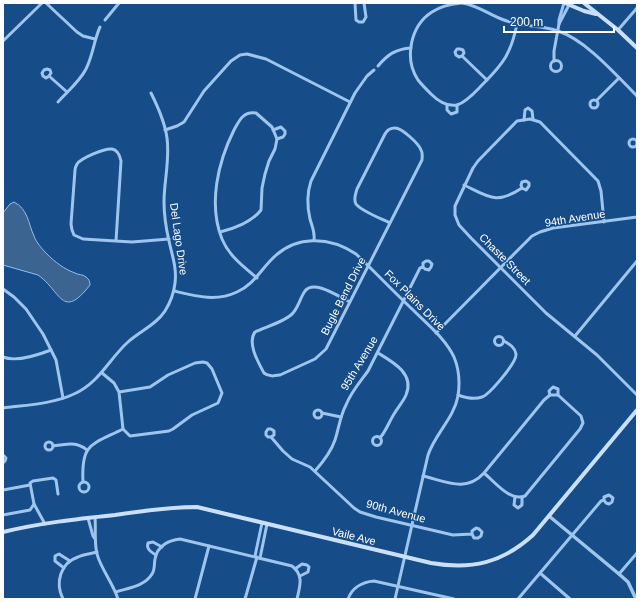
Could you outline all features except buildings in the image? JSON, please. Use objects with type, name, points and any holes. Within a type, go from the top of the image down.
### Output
[{"type":"main road","points":[[567,3],[584,11],[596,14]]},
{"type":"main road","points":[[584,3],[618,30],[637,48]]},
{"type":"main road","name":"Vaile Ave","points":[[3,532],[95,517],[178,507],[197,507],[404,558],[447,566],[467,566],[485,563],[517,548],[533,535],[637,410]]},
{"type":"street","points":[[3,41],[42,3]]},
{"type":"street","points":[[46,3],[77,32],[83,36],[95,39]]},
{"type":"street","points":[[105,20],[119,3]]},
{"type":"street","points":[[355,3],[356,20],[363,22],[366,17],[364,3]]},
{"type":"street","points":[[517,24],[510,52],[487,80],[462,103],[457,105],[447,105],[439,101],[418,79],[410,59],[411,48],[417,28],[431,12],[444,6],[461,3],[472,5],[495,17],[517,24],[542,27],[558,31],[573,38],[587,48],[637,96]]},
{"type":"street","points":[[559,24],[567,3]]},
{"type":"street","points":[[554,61],[554,51],[559,20],[567,3]]},
{"type":"street","points":[[618,30],[637,8]]},
{"type":"street","points":[[58,102],[85,71],[100,27]]},
{"type":"street","points":[[378,66],[390,54],[400,49],[411,48]]},
{"type":"street","points":[[165,130],[184,122],[204,91],[231,61],[240,55],[246,54],[266,59],[350,102]]},
{"type":"street","points":[[462,56],[487,80]]},
{"type":"street","points":[[314,240],[314,229],[308,209],[310,186],[320,162],[350,102],[360,84],[374,70]]},
{"type":"street","points":[[50,76],[67,92]]},
{"type":"street","points":[[597,100],[619,78]]},
{"type":"street","name":"Del Lago Drive","points":[[3,408],[63,398],[82,390],[98,378],[128,342],[154,323],[165,311],[174,291],[176,276],[164,201],[168,153],[167,138],[157,106],[151,93]]},
{"type":"street","points":[[447,105],[447,110],[451,114],[456,112],[457,105]]},
{"type":"street","name":"Chaste Street","points":[[524,120],[525,110],[528,108],[532,111],[533,119]]},
{"type":"street","points":[[220,232],[233,228],[251,218],[261,210],[262,188],[265,174],[275,149],[277,139],[274,130],[259,115],[252,112],[241,118],[227,145],[220,166],[216,200],[220,232],[223,240],[231,254],[256,278]]},
{"type":"street","name":"Chaste Street","points":[[604,222],[601,191],[598,181],[540,122],[533,119],[517,122],[478,161],[464,185],[455,206],[457,220],[471,238],[546,313],[597,355],[637,395]]},
{"type":"street","points":[[274,130],[281,127],[285,131],[283,137],[277,139]]},
{"type":"street","name":"Bugle Bend Drive","points":[[350,302],[321,288],[310,287],[304,292],[300,303],[290,316],[255,332],[252,339],[253,348],[264,373],[274,376],[280,375],[315,359],[323,353],[329,344],[422,160],[423,155],[418,146],[402,130],[395,128],[390,129],[384,134],[357,188],[355,198],[356,204],[361,208],[390,223]]},
{"type":"street","points":[[116,240],[120,156],[112,149],[89,156],[78,163],[75,170],[72,230],[74,235],[79,238],[141,242],[169,239]]},
{"type":"street","points":[[464,185],[493,198],[508,196],[522,188]]},
{"type":"street","name":"94th Avenue","points":[[436,333],[532,236],[553,228],[637,218]]},
{"type":"street","name":"Fox Plains Drive","points":[[174,291],[212,298],[229,295],[242,289],[256,278],[271,260],[282,250],[304,241],[328,241],[343,246],[356,254],[436,333],[450,349],[459,374],[458,395],[453,410],[430,449],[395,599]]},
{"type":"street","points":[[575,336],[637,261]]},
{"type":"street","name":"95th Avenue","points":[[315,471],[330,453],[341,418],[351,394],[368,371],[420,268],[423,267]]},
{"type":"street","points":[[3,289],[26,308],[43,334],[56,360],[63,398]]},
{"type":"street","points":[[458,395],[471,399],[489,394],[510,368],[516,357],[516,353],[513,348],[504,341]]},
{"type":"street","points":[[3,357],[12,359],[35,356],[51,350]]},
{"type":"street","points":[[378,353],[401,369],[406,375],[408,386],[406,397],[391,418],[384,434],[380,438]]},
{"type":"street","points":[[102,373],[114,383],[119,392],[123,429],[130,436],[169,431],[192,414],[218,402],[222,393],[212,369],[207,363],[203,362],[195,363],[168,375],[150,387],[119,392]]},
{"type":"street","points":[[550,395],[549,391],[553,387],[558,389],[556,395]]},
{"type":"street","points":[[423,476],[461,485],[476,481],[544,400],[550,395],[556,395],[581,416],[582,426],[525,496],[511,496],[484,473]]},
{"type":"street","points":[[322,414],[341,418]]},
{"type":"street","points":[[83,482],[82,463],[87,450],[95,443],[123,429]]},
{"type":"street","name":"90th Avenue","points":[[272,437],[283,451],[292,459],[310,467],[360,512],[458,535],[472,534]]},
{"type":"street","points":[[53,446],[72,444],[84,447],[87,450]]},
{"type":"street","points":[[3,455],[6,458],[3,463]]},
{"type":"street","points":[[3,490],[30,485],[30,483],[34,481],[53,478],[56,480],[58,494]]},
{"type":"street","points":[[30,485],[34,504],[45,524]]},
{"type":"street","points":[[515,497],[514,506],[518,508],[522,505],[522,497]]},
{"type":"street","points":[[518,599],[601,501],[604,500]]},
{"type":"street","points":[[3,515],[30,510],[34,504]]},
{"type":"street","points":[[549,516],[628,582],[636,599]]},
{"type":"street","points":[[95,517],[96,552],[118,599]]},
{"type":"street","points":[[88,518],[95,539]]},
{"type":"street","points":[[257,557],[262,523]]},
{"type":"street","points":[[245,599],[267,524]]},
{"type":"street","points":[[116,592],[142,583],[147,579],[152,574],[156,555],[162,546],[174,540],[180,539],[289,565],[295,568],[300,576],[301,582],[297,599]]},
{"type":"street","points":[[156,555],[149,550],[147,546],[148,543],[152,542],[162,546]]},
{"type":"street","points":[[195,599],[209,546]]},
{"type":"street","points":[[63,599],[60,593],[59,580],[64,568],[70,561],[77,557],[96,552]]},
{"type":"street","points":[[619,574],[637,552]]},
{"type":"street","points":[[64,568],[55,561],[55,556],[59,554],[62,555],[70,561]]},
{"type":"street","points":[[295,568],[302,564],[307,565],[308,572],[300,576]]},
{"type":"street","points":[[540,574],[570,599]]},
{"type":"street","points":[[348,599],[353,590],[368,582],[398,586],[454,599]]},
{"type":"water","points":[[14,202],[25,212],[35,238],[45,252],[63,267],[76,274],[85,276],[89,280],[90,285],[81,296],[73,301],[67,302],[62,300],[38,275],[3,265],[3,213],[10,204]]}]
